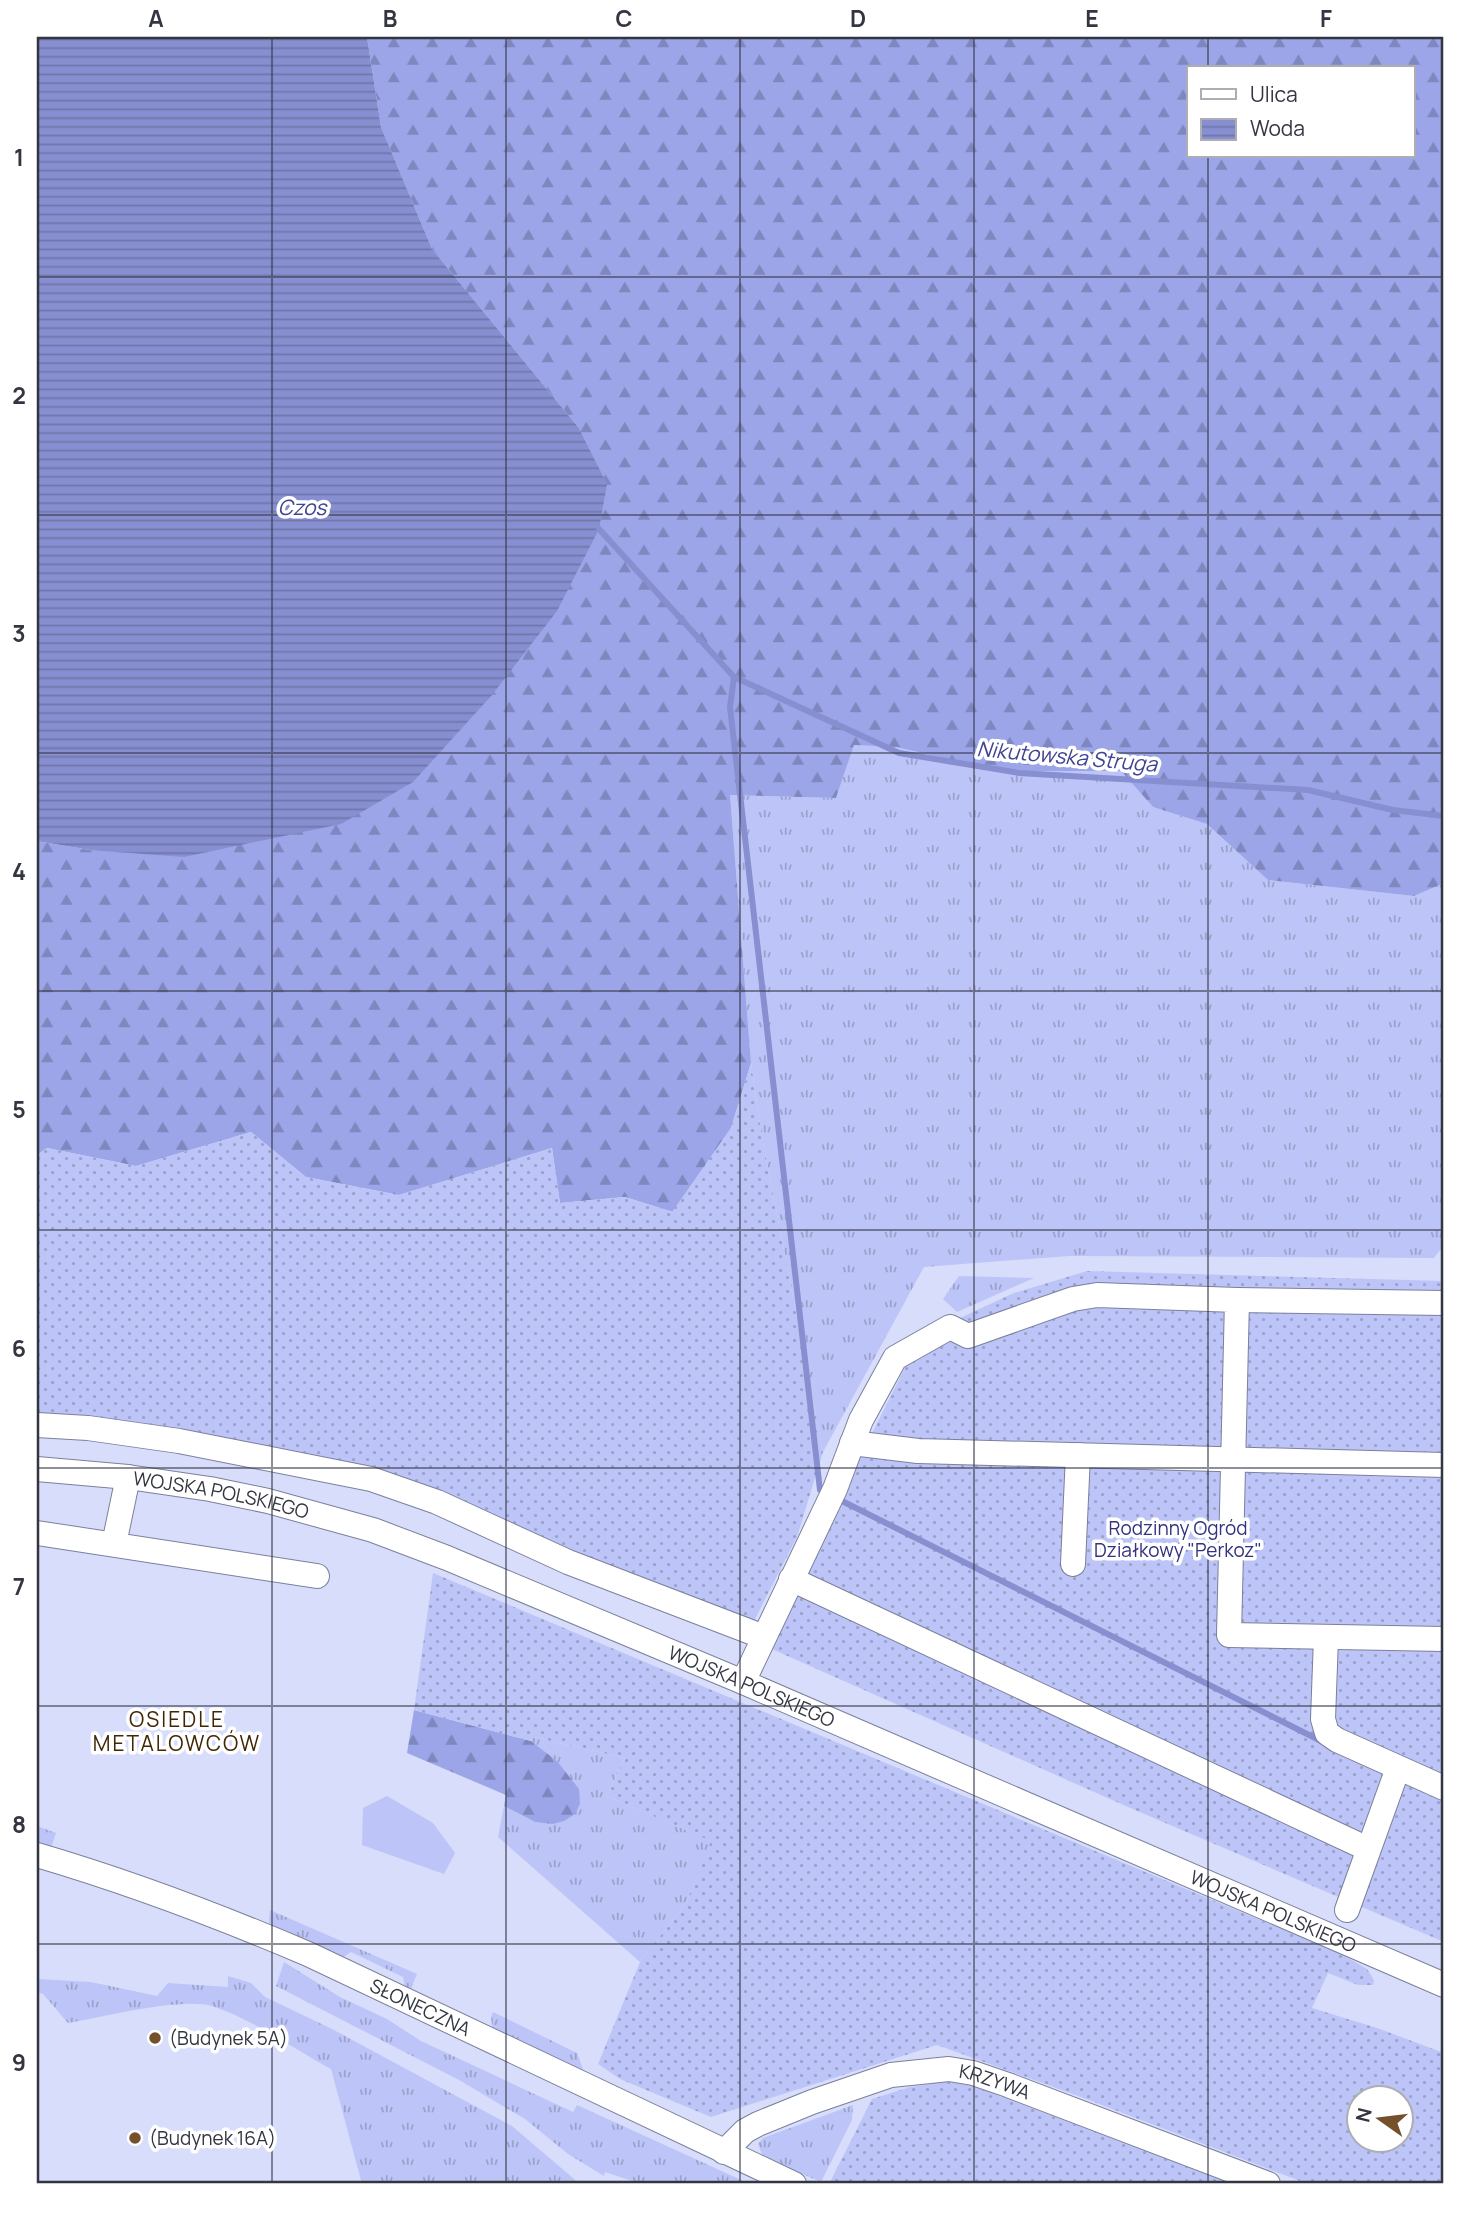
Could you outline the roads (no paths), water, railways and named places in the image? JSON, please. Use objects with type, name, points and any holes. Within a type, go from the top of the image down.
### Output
[{"type":"street","points":[[743,1682],[831,1496],[861,1420],[895,1358],[950,1327],[968,1336],[1073,1299],[1097,1295],[1444,1303]]},
{"type":"street","points":[[1237,1300],[1229,1635],[1444,1639]]},
{"type":"street","points":[[37,1425],[88,1428],[179,1441],[371,1479],[437,1502],[568,1562],[764,1637]]},
{"type":"street","points":[[852,1443],[918,1451],[1444,1465]]},
{"type":"street","points":[[1073,1564],[1078,1455]]},
{"type":"street","name":"WOJSKA POLSKIEGO","points":[[37,1469],[128,1477],[210,1489],[268,1501],[373,1530],[447,1558],[743,1682],[1444,1985]]},
{"type":"street","points":[[114,1544],[128,1477]]},
{"type":"street","points":[[37,1533],[317,1576]]},
{"type":"street","points":[[791,1579],[1368,1849]]},
{"type":"street","points":[[1326,1638],[1323,1719],[1328,1733],[1336,1740],[1444,1788]]},
{"type":"street","points":[[1347,1910],[1398,1768]]},
{"type":"street","name":"SŁONECZNA","points":[[37,1855],[109,1876],[246,1927],[794,2184]]},
{"type":"street","name":"KRZYWA","points":[[724,2152],[745,2131],[812,2102],[891,2075],[949,2069],[973,2073],[1008,2085],[1268,2184]]},
{"type":"water","name":"Czos","points":[[37,37],[367,37],[381,127],[432,249],[578,427],[607,484],[599,529],[557,611],[492,695],[413,782],[341,824],[184,857],[90,850],[37,841]]},
{"type":"waterway","name":"Nikutowska Struga","points":[[599,529],[734,677],[899,753],[1019,773],[1308,790],[1393,810],[1444,816]]},
{"type":"waterway","points":[[734,677],[730,707],[820,1490],[828,1494]]},
{"type":"waterway","points":[[838,1499],[1323,1742]]},
{"type":"place","name":"(Budynek 5A)","points":[[155,2038]]},
{"type":"place","name":"(Budynek 16A)","points":[[135,2138]]},
{"type":"district","name":"OSIEDLE METALOWCÓW","points":[[177,1731]]},
{"type":"park label","name":"Rodzinny Ogród Działkowy \"Perkoz\"","points":[[1178,1539]]}]
